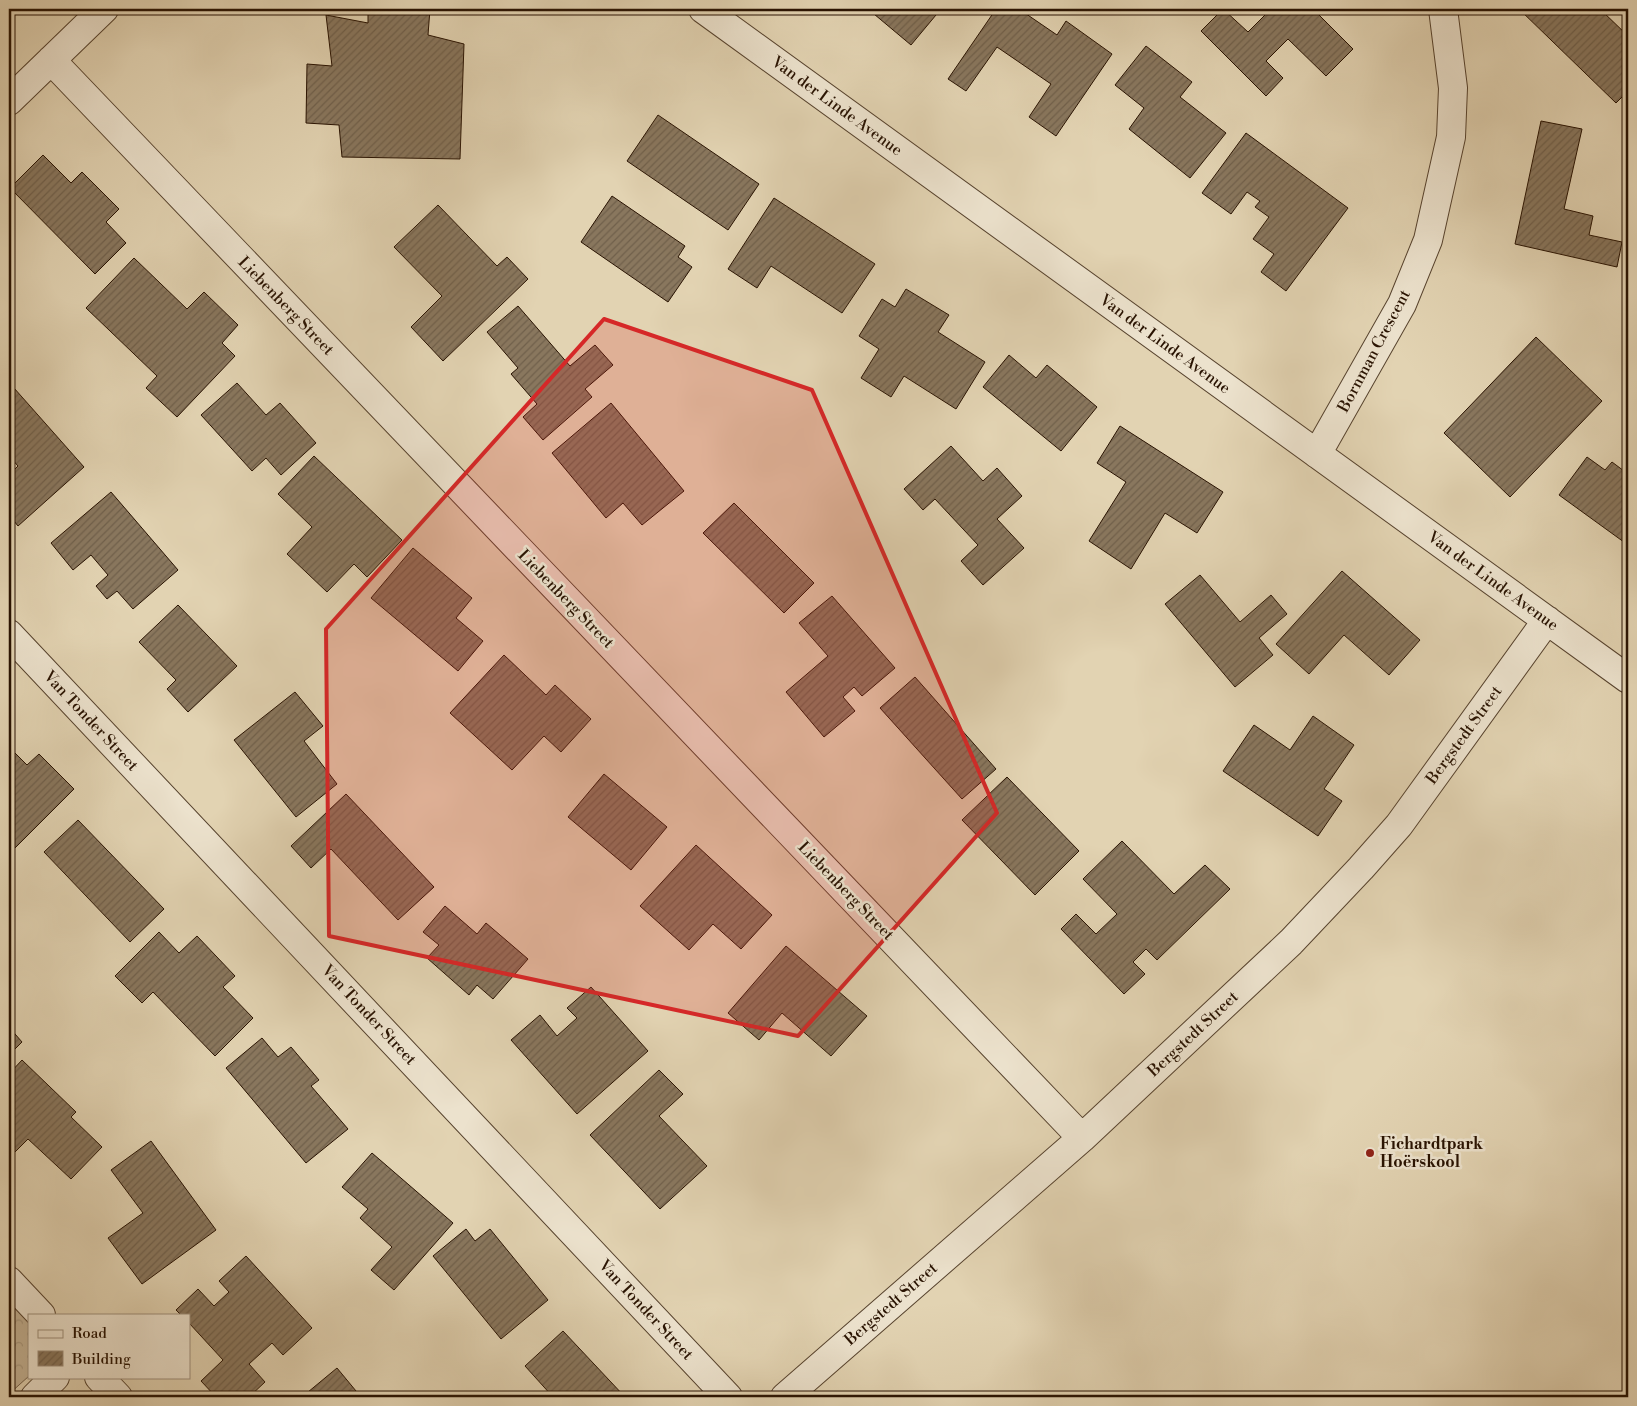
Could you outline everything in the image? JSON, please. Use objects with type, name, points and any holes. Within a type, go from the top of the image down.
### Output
[{"type":"street","points":[[9,100],[104,9]]},
{"type":"street","name":"Van der Linde Avenue","points":[[703,9],[1628,679]]},
{"type":"street","name":"Bornman Crescent","points":[[1317,454],[1402,304],[1428,240],[1451,137],[1453,88],[1443,9]]},
{"type":"street","name":"Liebenberg Street","points":[[51,60],[1082,1138]]},
{"type":"street","name":"Bergstedt Street","points":[[785,1397],[1082,1138],[1291,942],[1362,868],[1399,824],[1547,620]]},
{"type":"street","name":"Van Tonder Street","points":[[9,634],[728,1397]]},
{"type":"street","points":[[9,1280],[40,1314]]},
{"type":"street","points":[[35,1397],[54,1378]]},
{"type":"street","points":[[100,1378],[118,1397]]},
{"type":"highlighted area","points":[[604,319],[812,390],[997,813],[798,1036],[329,936],[326,629]]},
{"type":"green space","points":[[9,1292],[28,1314],[28,1377],[9,1394]]},
{"type":"building","points":[[368,9],[430,9],[428,35],[464,44],[460,159],[342,157],[339,125],[306,123],[307,64],[332,66],[326,15],[368,23]]},
{"type":"building","points":[[868,9],[941,9],[911,45]]},
{"type":"building","points":[[996,9],[1019,9],[1057,35],[1066,21],[1112,54],[1056,136],[1029,117],[1051,84],[997,47],[966,91],[948,79]]},
{"type":"building","points":[[1223,9],[1248,32],[1271,9],[1323,9],[1318,14],[1353,49],[1326,76],[1288,39],[1266,61],[1283,78],[1266,96],[1201,31]]},
{"type":"building","points":[[1519,9],[1600,9],[1628,36],[1628,91],[1616,103]]},
{"type":"building","points":[[1146,46],[1192,82],[1180,97],[1226,133],[1190,178],[1129,129],[1144,108],[1115,85]]},
{"type":"building","points":[[658,115],[759,184],[728,230],[627,161]]},
{"type":"building","points":[[1541,121],[1582,129],[1564,209],[1593,216],[1589,235],[1622,242],[1617,267],[1515,244]]},
{"type":"building","points":[[1246,133],[1348,208],[1286,291],[1261,272],[1274,254],[1253,239],[1269,217],[1255,207],[1260,201],[1247,192],[1231,214],[1202,193]]},
{"type":"building","points":[[43,155],[71,183],[82,172],[119,209],[106,222],[126,243],[95,274],[10,188]]},
{"type":"building","points":[[612,196],[685,246],[678,257],[692,267],[668,302],[581,242]]},
{"type":"building","points":[[774,198],[875,264],[842,313],[771,266],[757,288],[728,269]]},
{"type":"building","points":[[438,205],[497,266],[507,257],[528,279],[443,361],[411,327],[442,296],[394,247]]},
{"type":"building","points":[[134,258],[187,309],[204,292],[238,325],[222,343],[235,356],[177,417],[146,388],[157,376],[86,308]]},
{"type":"building","points":[[906,289],[949,315],[938,332],[985,362],[956,409],[904,376],[891,397],[861,378],[879,349],[859,336],[882,299],[895,307]]},
{"type":"building","points":[[518,306],[570,366],[595,345],[613,365],[585,389],[592,397],[543,440],[523,417],[537,404],[511,374],[518,368],[487,332]]},
{"type":"building","points":[[1536,337],[1602,401],[1510,497],[1444,433]]},
{"type":"building","points":[[1009,355],[1036,378],[1047,365],[1097,407],[1061,451],[983,387]]},
{"type":"building","points":[[237,383],[266,415],[280,403],[316,443],[281,475],[266,458],[252,471],[201,415]]},
{"type":"building","points":[[14,388],[84,467],[18,526],[9,515],[9,475],[18,466],[9,456],[9,393]]},
{"type":"building","points":[[611,403],[684,491],[642,525],[623,503],[606,518],[552,453]]},
{"type":"building","points":[[1120,426],[1223,492],[1197,533],[1165,513],[1131,569],[1089,541],[1126,482],[1097,463]]},
{"type":"building","points":[[951,446],[983,481],[997,468],[1022,496],[997,519],[1024,548],[983,585],[961,561],[978,545],[935,499],[923,510],[904,489]]},
{"type":"building","points":[[314,456],[402,540],[367,577],[354,564],[327,592],[287,554],[312,527],[278,494]]},
{"type":"building","points":[[1587,457],[1605,470],[1612,462],[1628,474],[1628,545],[1559,495]]},
{"type":"building","points":[[111,492],[178,570],[133,609],[117,591],[107,599],[96,586],[108,575],[91,555],[73,570],[51,543]]},
{"type":"building","points":[[734,503],[814,583],[784,613],[703,533]]},
{"type":"building","points":[[413,548],[472,598],[456,618],[483,641],[458,671],[371,598]]},
{"type":"building","points":[[1342,571],[1420,640],[1389,675],[1344,635],[1309,674],[1276,644]]},
{"type":"building","points":[[1200,575],[1240,622],[1271,595],[1287,614],[1259,638],[1273,655],[1235,687],[1165,604]]},
{"type":"building","points":[[832,596],[895,668],[862,696],[854,687],[843,697],[855,711],[824,737],[786,692],[828,656],[799,623]]},
{"type":"building","points":[[178,605],[237,666],[188,712],[167,689],[176,680],[139,642]]},
{"type":"building","points":[[504,655],[546,695],[555,685],[591,719],[561,752],[544,736],[512,770],[450,713]]},
{"type":"building","points":[[915,677],[996,769],[962,799],[880,708]]},
{"type":"building","points":[[295,692],[323,726],[304,741],[337,784],[296,817],[234,740]]},
{"type":"building","points":[[1313,716],[1354,745],[1324,789],[1342,801],[1318,836],[1223,771],[1254,725],[1290,750]]},
{"type":"building","points":[[9,747],[27,765],[39,754],[74,789],[15,848],[9,841]]},
{"type":"building","points":[[604,774],[667,827],[631,870],[568,817]]},
{"type":"building","points":[[1007,777],[1079,851],[1035,895],[962,820]]},
{"type":"building","points":[[346,794],[434,887],[398,920],[331,849],[311,868],[291,846]]},
{"type":"building","points":[[78,820],[164,909],[130,942],[44,852]]},
{"type":"building","points":[[1122,841],[1174,894],[1205,865],[1230,889],[1157,960],[1146,949],[1133,962],[1145,974],[1124,994],[1061,929],[1076,914],[1096,934],[1117,914],[1083,879]]},
{"type":"building","points":[[696,845],[772,915],[741,949],[713,924],[689,950],[640,906]]},
{"type":"building","points":[[445,906],[477,934],[486,923],[528,959],[493,999],[477,985],[469,995],[427,958],[439,945],[423,932]]},
{"type":"building","points":[[159,932],[179,953],[197,936],[235,976],[223,987],[253,1018],[215,1056],[153,992],[142,1003],[115,976]]},
{"type":"building","points":[[786,946],[867,1016],[831,1056],[782,1013],[759,1040],[728,1013]]},
{"type":"building","points":[[591,987],[648,1051],[577,1114],[511,1040],[540,1015],[557,1036],[577,1018],[567,1008]]},
{"type":"building","points":[[9,1027],[22,1042],[9,1055]]},
{"type":"building","points":[[262,1038],[278,1057],[291,1047],[319,1080],[311,1086],[348,1129],[306,1163],[226,1068]]},
{"type":"building","points":[[22,1060],[76,1112],[71,1117],[102,1147],[71,1179],[28,1139],[14,1153],[9,1147],[9,1074]]},
{"type":"building","points":[[659,1070],[683,1094],[659,1116],[707,1166],[660,1209],[590,1135]]},
{"type":"building","points":[[151,1141],[216,1230],[142,1284],[108,1238],[143,1213],[111,1170]]},
{"type":"building","points":[[372,1153],[453,1223],[394,1290],[371,1270],[392,1247],[360,1218],[368,1209],[342,1187]]},
{"type":"building","points":[[466,1229],[475,1241],[490,1229],[548,1300],[501,1339],[433,1256]]},
{"type":"building","points":[[246,1256],[312,1328],[283,1355],[272,1343],[249,1364],[265,1382],[249,1397],[216,1397],[201,1381],[223,1360],[190,1324],[190,1314],[180,1314],[176,1310],[198,1289],[214,1306],[229,1292],[219,1281]]},
{"type":"building","points":[[563,1331],[625,1397],[553,1397],[525,1366]]},
{"type":"building","points":[[337,1368],[361,1397],[302,1397]]},
{"type":"place","name":"Fichardtpark Hoërskool","points":[[1370,1153]]}]
